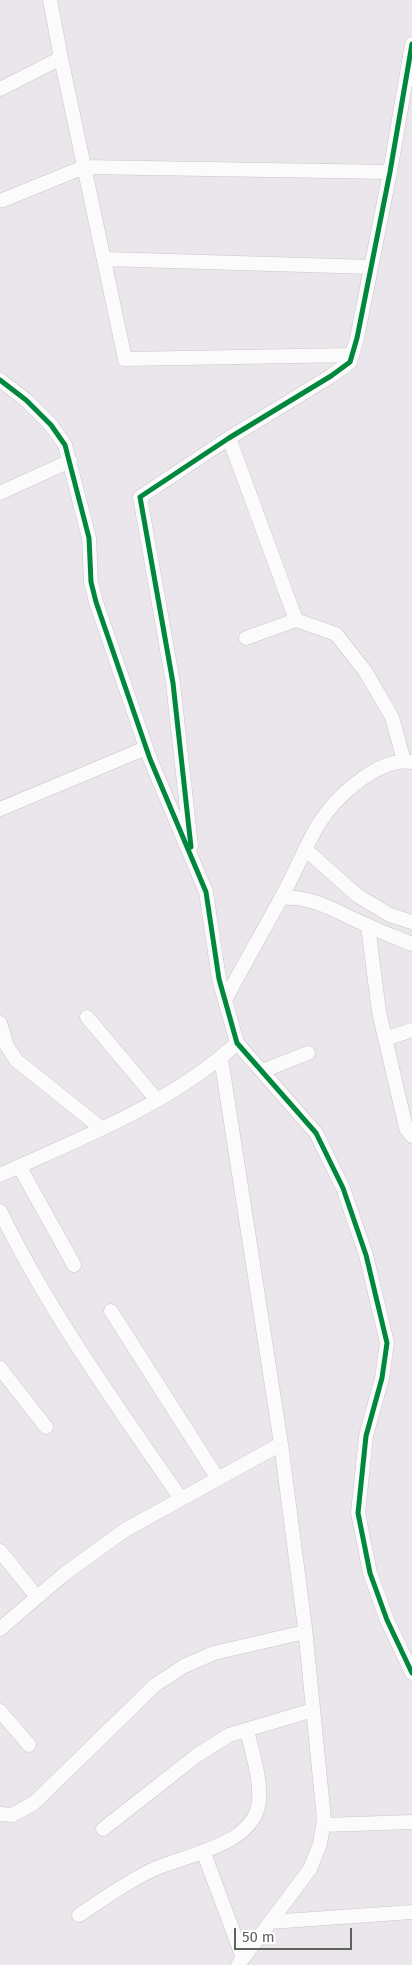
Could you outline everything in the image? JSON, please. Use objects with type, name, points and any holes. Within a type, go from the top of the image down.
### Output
[{"type":"street","points":[[50,0],[125,359],[352,355]]},
{"type":"street","points":[[193,861],[173,683],[140,497],[229,438],[331,376],[350,362],[357,338],[390,172],[410,66],[412,44]]},
{"type":"street","points":[[0,89],[61,58]]},
{"type":"street","points":[[3,200],[84,167],[390,172]]},
{"type":"street","points":[[104,259],[371,267]]},
{"type":"street","points":[[0,380],[26,400],[66,445],[89,538],[91,582],[96,602],[146,748],[206,892],[219,979],[237,1044],[316,1133],[343,1188],[366,1255],[387,1343],[382,1378],[366,1436],[358,1513],[370,1573],[387,1620],[412,1673]]},
{"type":"street","points":[[229,438],[296,620]]},
{"type":"street","points":[[0,493],[70,461]]},
{"type":"street","points":[[224,1000],[282,898],[319,823],[338,800],[358,781],[378,768],[408,761],[392,717],[365,671],[336,634],[296,620],[246,638]]},
{"type":"street","points":[[0,809],[146,748]]},
{"type":"street","points":[[305,849],[358,896],[390,915],[412,922]]},
{"type":"street","points":[[282,898],[294,897],[318,902],[368,926],[412,944]]},
{"type":"street","points":[[368,926],[379,1012],[406,1128],[412,1136]]},
{"type":"street","points":[[87,1017],[158,1100]]},
{"type":"street","points":[[0,1023],[7,1046],[16,1060],[101,1128]]},
{"type":"street","points":[[385,1039],[412,1030]]},
{"type":"street","points":[[0,1175],[158,1100],[221,1058],[237,1044]]},
{"type":"street","points":[[262,1071],[308,1053]]},
{"type":"street","points":[[221,1058],[281,1444],[305,1632],[323,1825],[320,1844],[310,1869],[240,1961]]},
{"type":"street","points":[[19,1166],[74,1266]]},
{"type":"street","points":[[0,1211],[16,1244],[98,1378],[181,1499]]},
{"type":"street","points":[[111,1311],[218,1479]]},
{"type":"street","points":[[0,1368],[46,1427]]},
{"type":"street","points":[[0,1629],[63,1575],[125,1530],[281,1444]]},
{"type":"street","points":[[0,1551],[37,1597]]},
{"type":"street","points":[[0,1814],[12,1815],[34,1803],[155,1684],[184,1666],[214,1653],[305,1632]]},
{"type":"street","points":[[103,1829],[196,1756],[229,1736],[313,1710]]},
{"type":"street","points":[[0,1711],[29,1745]]},
{"type":"street","points":[[79,1915],[150,1871],[241,1834],[251,1824],[259,1802],[258,1775],[247,1730]]},
{"type":"street","points":[[323,1825],[412,1822]]},
{"type":"street","points":[[203,1851],[240,1961]]},
{"type":"street","points":[[270,1922],[412,1912]]},
{"type":"cycle path","points":[[191,847],[173,683],[140,497],[229,438],[331,376],[350,362],[357,338],[390,172],[412,44]]},
{"type":"cycle path","points":[[0,380],[26,400],[51,425],[65,445],[89,538],[91,582],[96,602],[150,759],[206,892],[219,979],[237,1043],[316,1133],[343,1188],[366,1255],[387,1343],[382,1378],[366,1436],[358,1513],[370,1573],[387,1620],[412,1673]]}]
